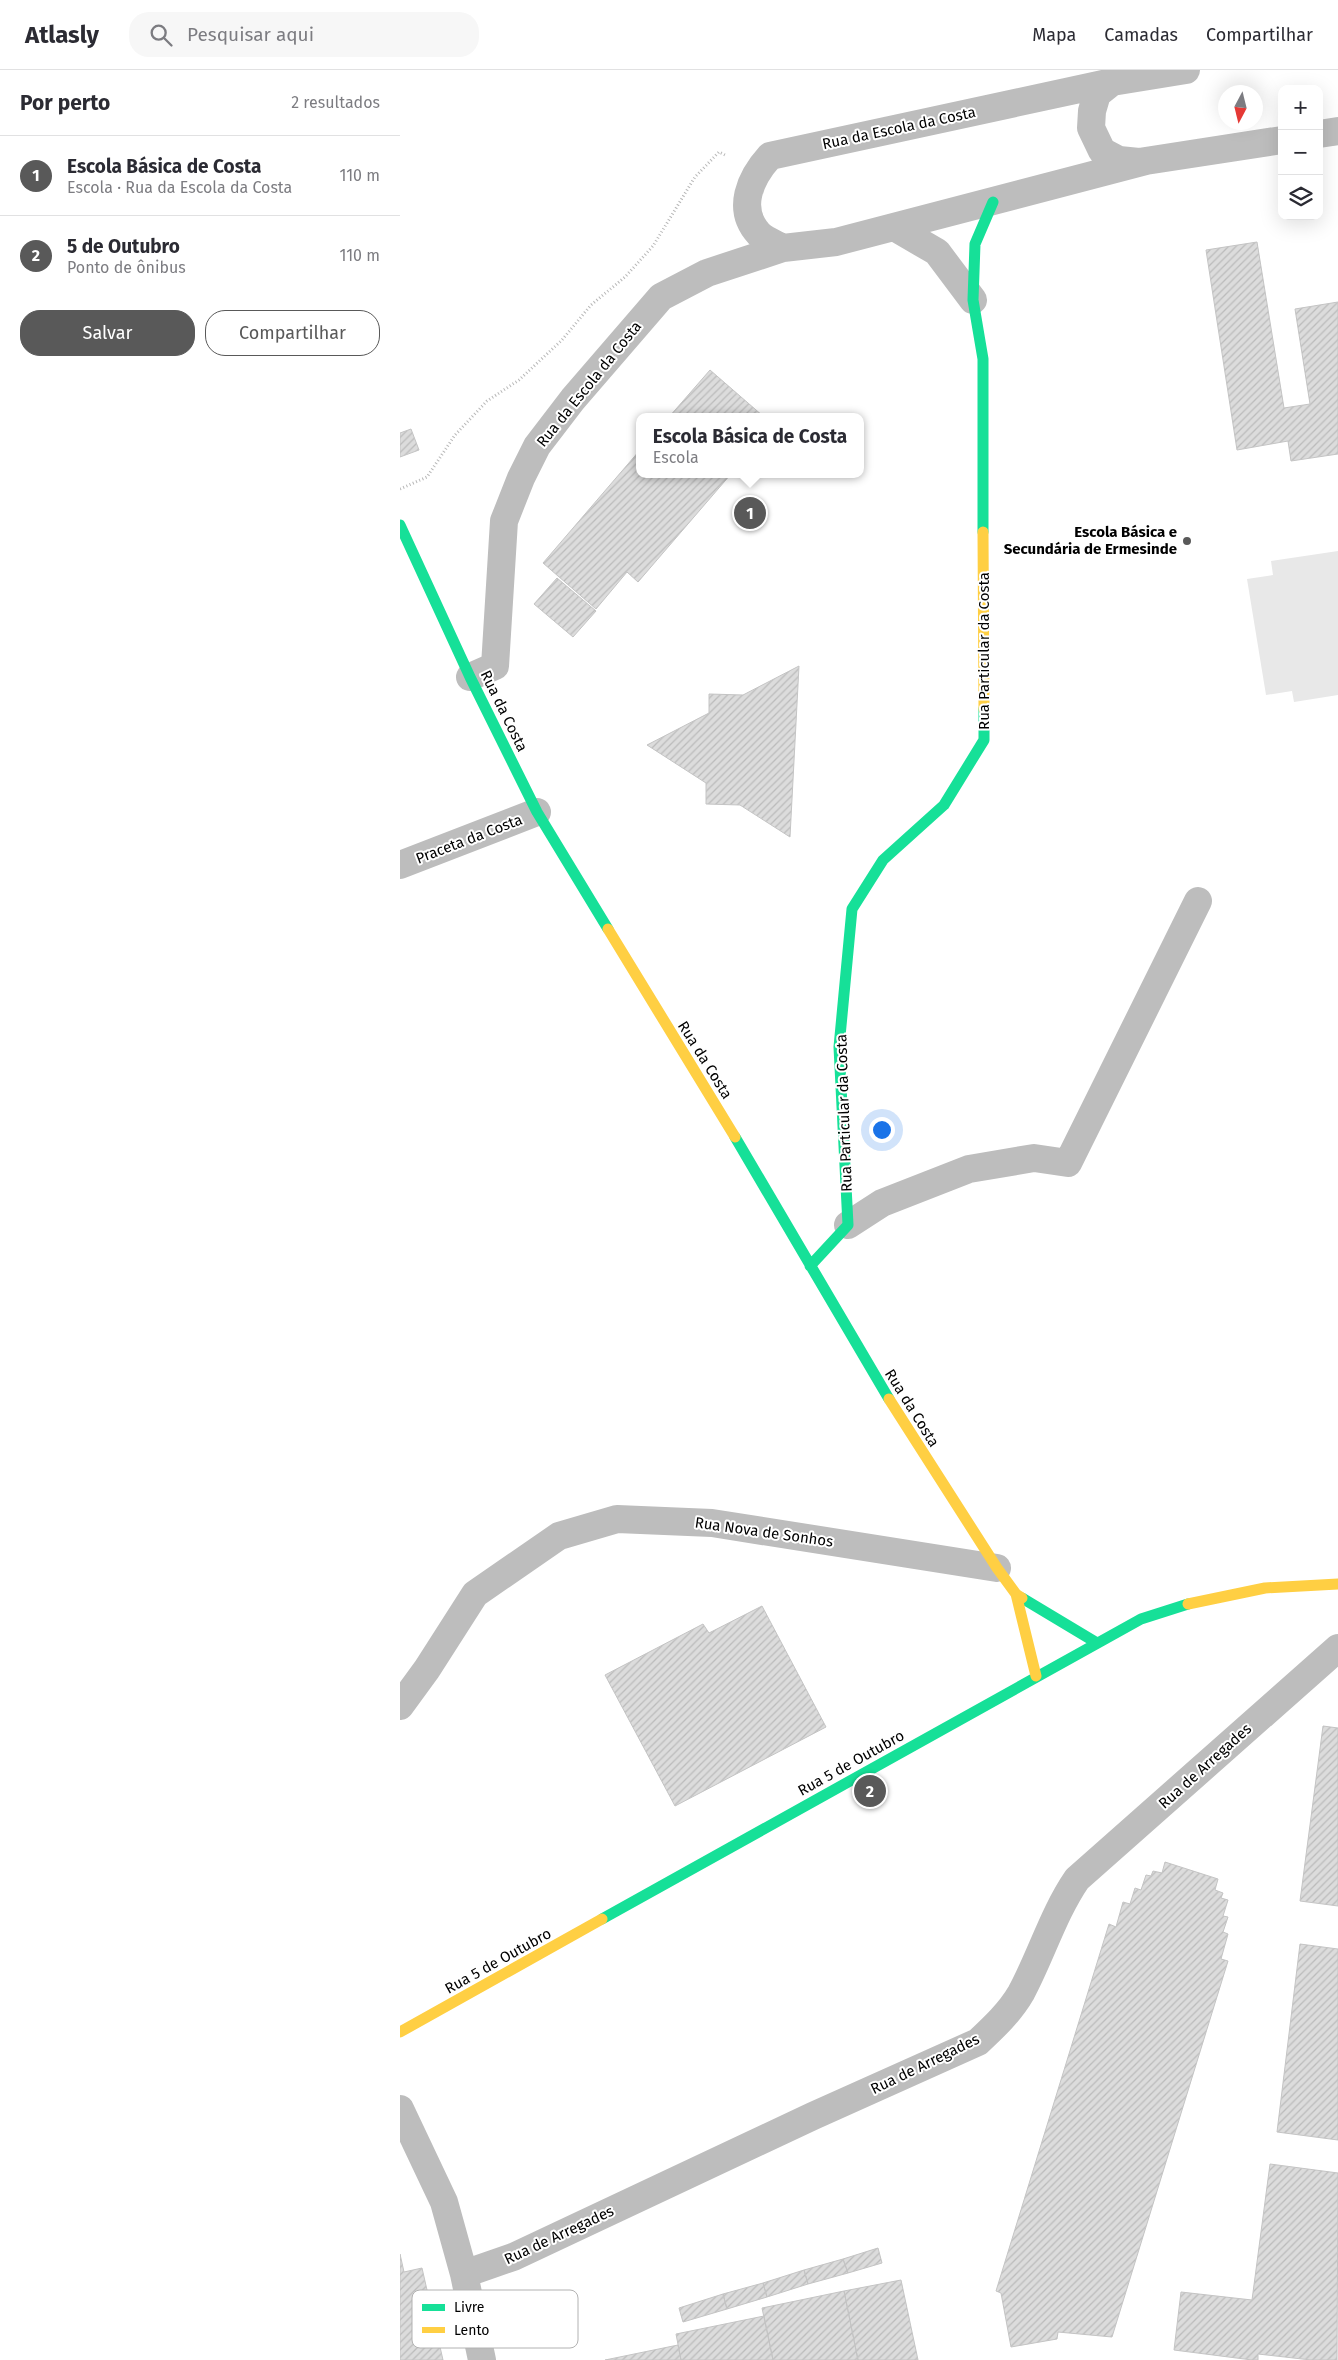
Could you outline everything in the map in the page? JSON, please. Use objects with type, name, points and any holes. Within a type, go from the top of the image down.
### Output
[{"type":"street","name":"Rua da Escola da Costa","points":[[783,248],[760,235],[748,216],[747,194],[757,170],[770,156],[1112,82],[1186,70]]},
{"type":"street","points":[[1112,82],[1097,94],[1090,128],[1102,151],[1119,160],[1146,161],[1278,141]]},
{"type":"street","points":[[1323,133],[1338,131]]},
{"type":"street","name":"Rua da Escola da Costa","points":[[470,677],[495,666],[504,521],[521,478],[537,446],[573,399],[661,297],[706,273],[783,248],[836,242],[1146,161]]},
{"type":"street","name":"Rua Particular da Costa","points":[[848,1225],[839,1047],[852,909],[883,860],[944,805],[984,740],[983,359],[973,300],[975,244],[993,202]]},
{"type":"street","name":"Rua Particular da Costa","points":[[894,227],[937,252],[973,300]]},
{"type":"street","name":"Rua da Costa","points":[[400,524],[470,677],[537,812],[749,1160],[854,1344],[997,1568],[1016,1594],[1036,1676]]},
{"type":"street","name":"Praceta da Costa","points":[[400,865],[537,812]]},
{"type":"street","points":[[810,1266],[848,1225],[882,1203],[968,1169],[1034,1158],[1068,1163],[1198,901]]},
{"type":"street","name":"Rua Nova de Sonhos","points":[[400,1706],[427,1669],[474,1594],[559,1536],[617,1519],[712,1522],[997,1568]]},
{"type":"street","name":"Rua 5 de Outubro","points":[[400,2032],[1141,1619],[1191,1602],[1285,1585],[1338,1584]]},
{"type":"street","name":"Rua da Costa","points":[[1016,1594],[1097,1643]]},
{"type":"street","name":"Rua de Arregades","points":[[464,2274],[513,2257],[813,2116],[978,2042],[999,2022],[1020,1994],[1064,1898],[1077,1879],[1338,1648]]},
{"type":"street","points":[[400,2109],[444,2202],[467,2290]]},
{"type":"path","points":[[400,490],[427,476],[455,435],[487,401],[519,380],[562,340],[591,305],[625,277],[653,246],[694,177],[719,152],[757,170]]},
{"type":"shaded area","points":[[1338,551],[1338,695],[1294,702],[1292,691],[1266,695],[1247,579],[1273,575],[1271,561]]},
{"type":"building","points":[[1257,242],[1284,408],[1310,404],[1295,309],[1338,302],[1338,454],[1291,461],[1288,441],[1237,450],[1206,250]]},
{"type":"building","points":[[710,370],[760,413],[672,413]]},
{"type":"building","points":[[411,429],[419,450],[400,457],[400,433]]},
{"type":"building","points":[[636,455],[636,478],[728,478],[638,582],[627,572],[596,609],[543,563]]},
{"type":"building","points":[[557,578],[596,611],[573,637],[534,604]]},
{"type":"building","points":[[799,666],[790,837],[740,805],[706,804],[706,783],[647,745],[709,713],[709,694],[743,695]]},
{"type":"building","points":[[762,1606],[826,1727],[675,1806],[605,1675],[703,1624],[709,1633]]},
{"type":"building","points":[[1323,1726],[1338,1728],[1338,1906],[1300,1901]]},
{"type":"building","points":[[1165,1862],[1218,1879],[1215,1890],[1223,1893],[1221,1898],[1228,1900],[1223,1916],[1228,1917],[1223,1932],[1228,1934],[1221,1959],[1228,1961],[1112,2337],[1058,2332],[1057,2339],[1011,2347],[1001,2293],[996,2291],[1109,1924],[1116,1927],[1123,1902],[1130,1904],[1135,1888],[1141,1890],[1146,1875],[1151,1876],[1153,1871],[1162,1873]]},
{"type":"building","points":[[1300,1944],[1338,1949],[1338,2140],[1277,2132]]},
{"type":"building","points":[[1270,2164],[1338,2173],[1337,2360],[1311,2360],[1258,2354],[1258,2360],[1252,2360],[1174,2350],[1181,2292],[1252,2300]]},
{"type":"building","points":[[878,2248],[882,2263],[848,2273],[843,2259]]},
{"type":"building","points":[[400,2254],[404,2272],[422,2268],[427,2290],[412,2290],[412,2348],[440,2348],[443,2360],[400,2360]]},
{"type":"building","points":[[843,2259],[848,2273],[808,2284],[804,2270]]},
{"type":"building","points":[[804,2270],[808,2284],[767,2297],[763,2283]]},
{"type":"building","points":[[901,2280],[918,2360],[858,2360],[844,2291]]},
{"type":"building","points":[[763,2283],[767,2297],[727,2309],[723,2294]]},
{"type":"building","points":[[844,2291],[858,2360],[773,2360],[762,2308]]},
{"type":"building","points":[[723,2294],[727,2309],[683,2322],[679,2308]]},
{"type":"building","points":[[764,2316],[773,2360],[681,2360],[676,2334]]},
{"type":"building","points":[[678,2345],[681,2360],[605,2360]]},
{"type":"traffic: fast","points":[[983,532],[983,359],[973,300],[975,244],[993,202]]},
{"type":"traffic: fast","points":[[400,525],[470,677],[537,812],[608,929]]},
{"type":"traffic: fast","points":[[810,1266],[848,1225],[839,1047],[852,909],[883,860],[944,805],[984,740],[984,709]]},
{"type":"traffic: fast","points":[[735,1137],[889,1399]]},
{"type":"traffic: fast","points":[[1022,1598],[1097,1643]]},
{"type":"traffic: fast","points":[[602,1919],[1141,1619],[1188,1604]]},
{"type":"traffic: slow","points":[[983,532],[984,709]]},
{"type":"traffic: slow","points":[[608,929],[735,1137]]},
{"type":"traffic: slow","points":[[889,1399],[997,1568],[1016,1594],[1022,1598]]},
{"type":"traffic: slow","points":[[1188,1604],[1265,1588],[1338,1584]]},
{"type":"traffic: slow","points":[[1016,1594],[1036,1676]]},
{"type":"traffic: slow","points":[[400,2032],[602,1919]]},
{"type":"place","name":"Escola Básica de Costa","points":[[750,513]]},
{"type":"place","name":"Escola Básica e Secundária de Ermesinde","points":[[1187,541]]},
{"type":"place","name":"5 de Outubro","points":[[870,1791]]}]
